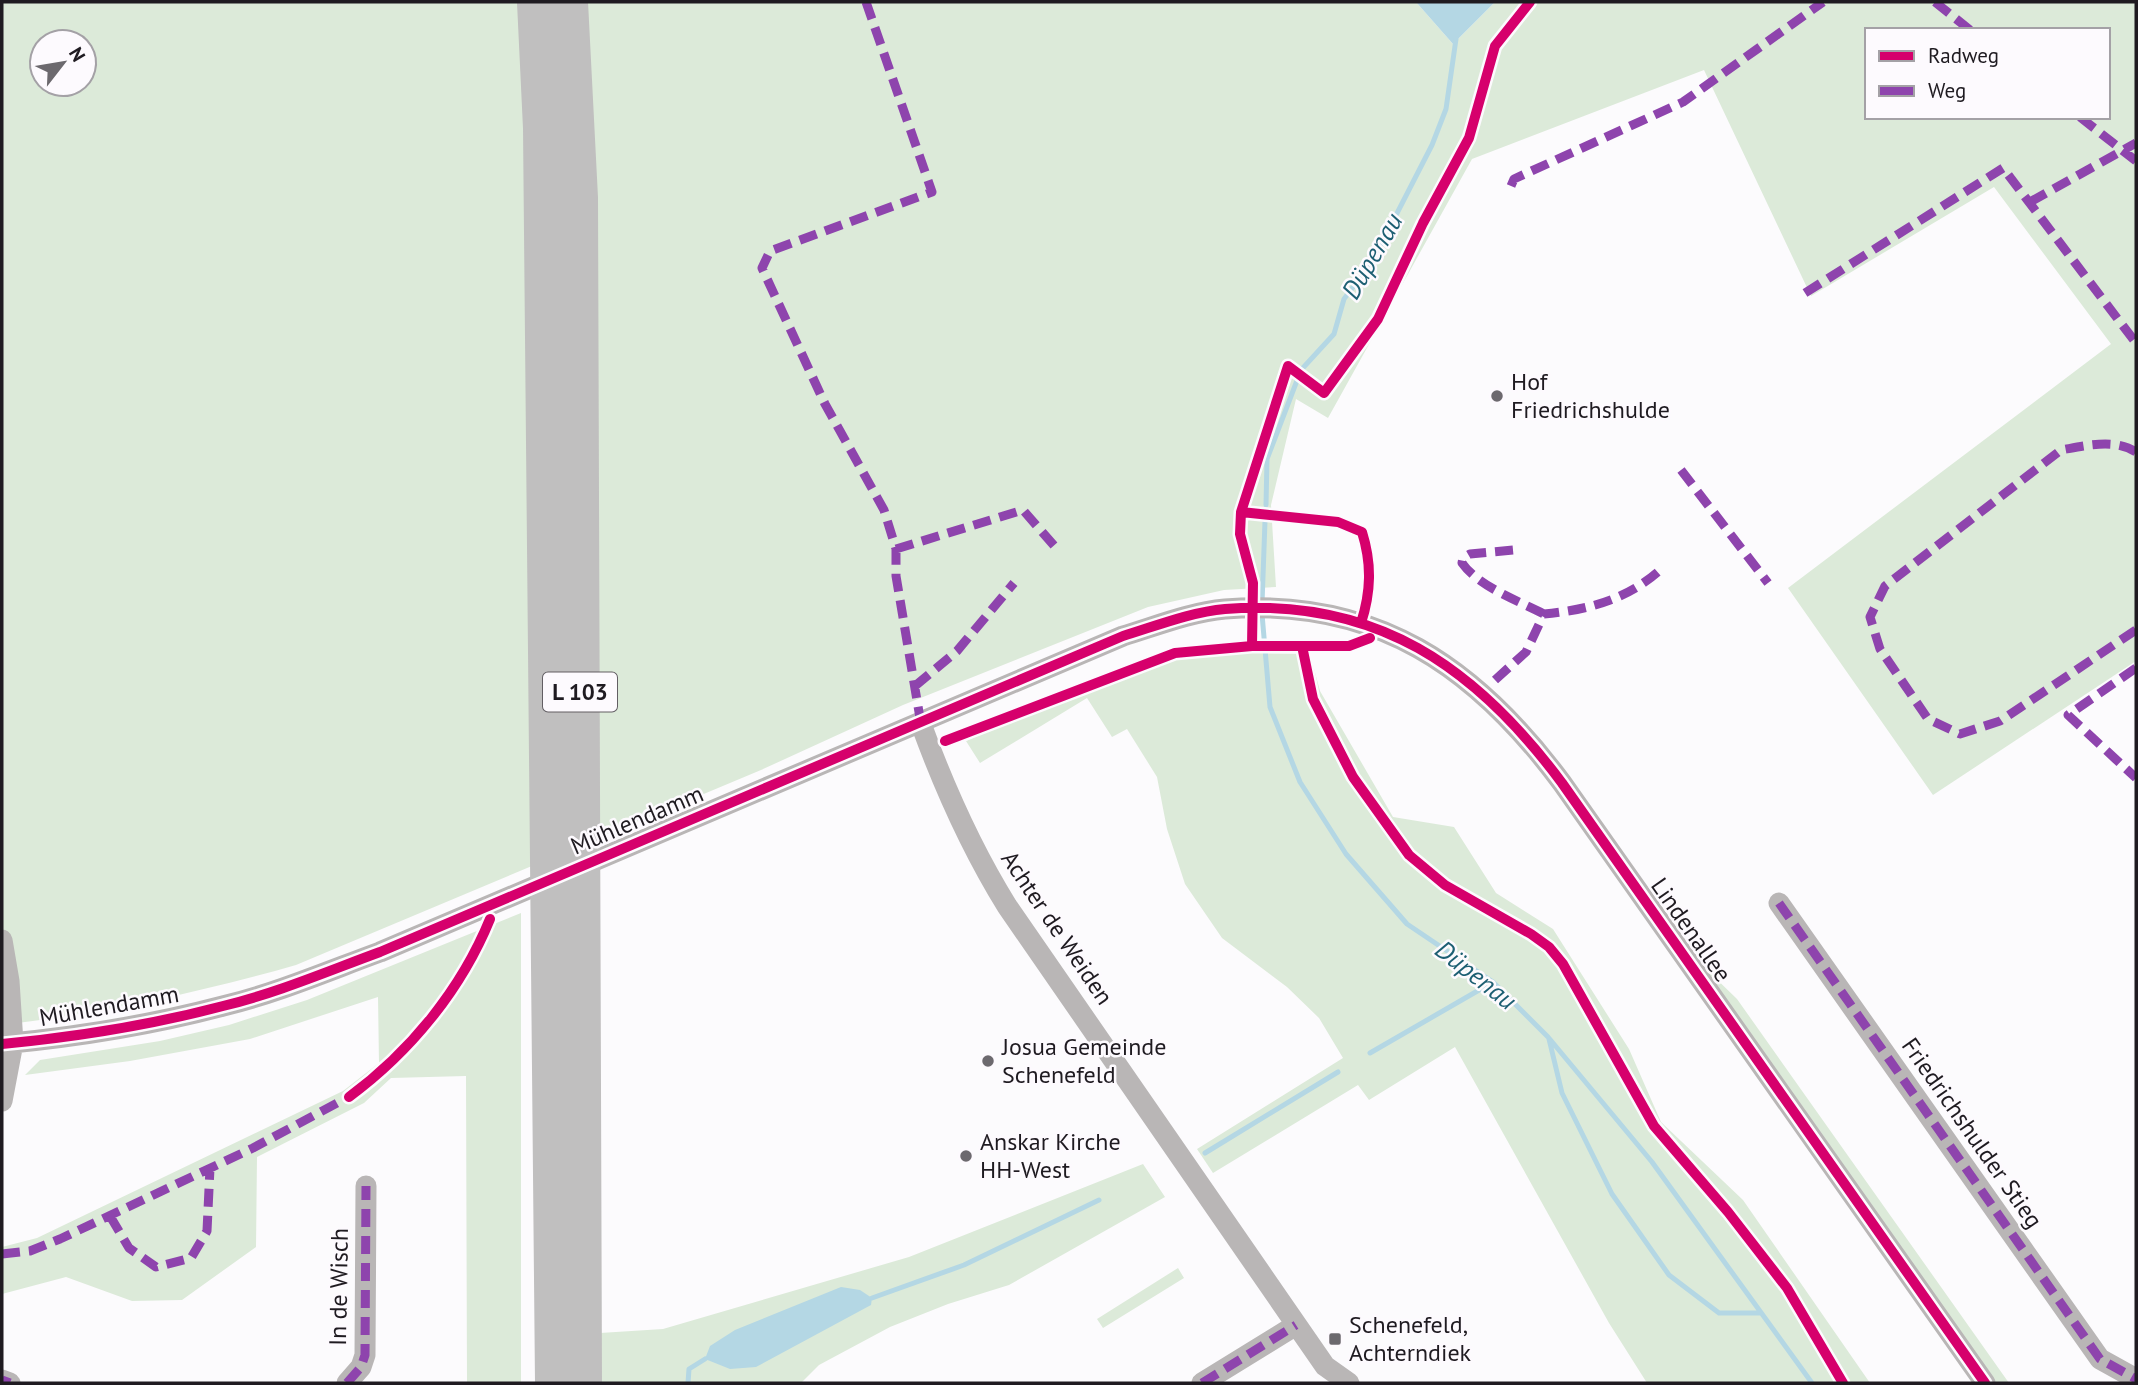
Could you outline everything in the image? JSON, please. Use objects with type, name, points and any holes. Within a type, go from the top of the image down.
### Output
[{"type":"highway","name":"L 103","points":[[536,2],[542,128],[554,1383]]},
{"type":"highway","name":"L 103","points":[[569,2],[579,198],[583,1383]]},
{"type":"street","name":"Mühlendamm","points":[[7,1043],[158,1021],[224,1006],[341,967],[921,724],[1123,636],[1224,609],[1279,608]]},
{"type":"street","name":"Lindenallee","points":[[1279,608],[1321,613],[1361,623],[1423,649],[1454,670],[1513,721],[1562,783],[1985,1383]]},
{"type":"street","name":"Achter de Weiden","points":[[921,724],[959,819],[1000,894],[1325,1366],[1349,1383]]},
{"type":"street","name":"Friedrichshulder Stieg","points":[[1779,903],[2100,1359],[2136,1378]]},
{"type":"street","points":[[2,940],[9,981],[2,1101]]},
{"type":"street","name":"In de Wisch","points":[[347,1383],[361,1367],[365,1355],[366,1186]]},
{"type":"street","points":[[1202,1383],[1296,1325]]},
{"type":"street","points":[[2,1380],[10,1383]]},
{"type":"green space","points":[[2,2],[1416,2],[1453,44],[1495,2],[2136,2],[2136,661],[1933,795],[1788,588],[2111,344],[1994,187],[1811,296],[1704,70],[1472,159],[1328,418],[1296,399],[1271,505],[1276,587],[1224,590],[1148,607],[903,705],[761,770],[296,965],[150,1001],[2,1025]]},
{"type":"green space","points":[[1214,652],[1310,654],[1320,691],[1393,817],[1454,827],[1496,893],[1553,929],[1629,1049],[1661,1122],[1743,1200],[1870,1383],[1647,1383],[1609,1323],[1455,1047],[1369,1100],[1358,1085],[1213,1173],[1197,1149],[1343,1058],[1319,1018],[1287,987],[1222,938],[1185,884],[1167,829],[1157,777],[1127,729],[1112,737],[1087,698],[980,763],[966,741],[1118,677]]},
{"type":"green space","points":[[521,913],[521,1383],[467,1383],[466,1076],[391,1078],[364,1103],[257,1157],[256,1247],[182,1300],[132,1301],[66,1277],[2,1294],[2,1247],[37,1238],[343,1091],[379,1063],[378,997],[250,1039],[130,1061],[25,1075],[40,1060],[160,1041],[229,1025],[307,1000]]},
{"type":"green space","points":[[1703,966],[1737,999],[2009,1383],[1993,1383]]},
{"type":"green space","points":[[1143,1164],[1165,1197],[1009,1285],[948,1304],[890,1327],[819,1365],[801,1383],[600,1383],[600,1333],[663,1329],[909,1257]]},
{"type":"green space","points":[[1178,1268],[1184,1278],[1103,1328],[1097,1319]]},
{"type":"water","points":[[1416,2],[1495,2],[1453,44]]},
{"type":"water","points":[[841,1287],[860,1290],[872,1298],[871,1305],[756,1367],[730,1369],[705,1359],[710,1346],[735,1330]]},
{"type":"waterway","name":"Düpenau","points":[[1266,505],[1267,459],[1301,370],[1334,334],[1344,299],[1372,262],[1432,145],[1446,109],[1456,39]]},
{"type":"waterway","name":"Düpenau","points":[[1262,604],[1265,521]]},
{"type":"waterway","name":"Düpenau","points":[[1262,614],[1270,707],[1300,782],[1346,854],[1407,924],[1493,982],[1548,1037],[1652,1162],[1812,1383]]},
{"type":"waterway","points":[[1370,1053],[1493,982]]},
{"type":"waterway","points":[[1549,1039],[1562,1093],[1612,1194],[1669,1275],[1719,1313],[1760,1313]]},
{"type":"waterway","points":[[1205,1153],[1338,1072]]},
{"type":"waterway","points":[[872,1298],[964,1265],[1099,1200]]},
{"type":"waterway","points":[[688,1383],[689,1369],[705,1359]]},
{"type":"marked path","points":[[866,2],[932,192],[770,251],[762,268],[825,404],[884,510],[896,549],[896,576],[921,724]]},
{"type":"marked path","points":[[1511,186],[1514,179],[1683,102],[1823,2]]},
{"type":"marked path","points":[[1935,2],[1968,28]]},
{"type":"marked path","points":[[2083,119],[2136,161]]},
{"type":"marked path","points":[[2030,202],[2136,143]]},
{"type":"marked path","points":[[1805,293],[2003,168],[2136,343]]},
{"type":"marked path","points":[[2136,452],[2109,444],[2061,450],[1885,586],[1870,617],[1880,649],[1928,719],[1960,734],[2000,721],[2136,630]]},
{"type":"marked path","points":[[1681,470],[1768,583]]},
{"type":"marked path","points":[[896,549],[1023,510],[1057,549]]},
{"type":"marked path","points":[[1513,550],[1470,554],[1463,558],[1462,563],[1469,572],[1489,586],[1544,614]]},
{"type":"marked path","points":[[1495,680],[1526,652],[1544,614],[1605,602],[1633,589],[1659,571]]},
{"type":"marked path","points":[[915,686],[957,651],[1014,583]]},
{"type":"marked path","points":[[2136,668],[2068,715],[2136,778]]},
{"type":"marked path","points":[[1779,903],[2100,1359],[2136,1379]]},
{"type":"marked path","points":[[2,1254],[30,1251],[60,1239],[253,1148],[354,1094]]},
{"type":"marked path","points":[[110,1216],[129,1248],[156,1267],[191,1258],[207,1231],[210,1168]]},
{"type":"marked path","points":[[347,1383],[361,1367],[365,1355],[366,1186]]},
{"type":"marked path","points":[[1202,1383],[1296,1325]]},
{"type":"marked path","points":[[2,1380],[10,1383]]},
{"type":"cycle path","points":[[1252,646],[1253,583],[1240,534],[1241,512],[1288,366],[1324,393],[1378,319],[1423,223],[1469,138],[1495,46],[1530,2]]},
{"type":"cycle path","points":[[1241,512],[1338,522],[1362,532],[1369,578],[1361,623]]},
{"type":"cycle path","points":[[2,1044],[141,1025],[243,1001],[302,981],[380,952],[1123,636],[1186,616],[1225,609],[1279,608],[1329,615],[1375,628],[1418,648],[1457,674],[1494,705],[1529,742],[1562,783],[1985,1383]]},
{"type":"cycle path","points":[[945,741],[1175,653],[1252,646],[1349,646],[1370,638]]},
{"type":"cycle path","points":[[1302,646],[1313,699],[1353,777],[1409,855],[1445,885],[1531,934],[1549,947],[1563,964],[1654,1126],[1728,1212],[1787,1288],[1843,1383]]},
{"type":"cycle path","points":[[349,1097],[393,1060],[432,1018],[464,970],[490,919]]},
{"type":"place","name":"Hof Friedrichshulde","points":[[1497,396]]},
{"type":"place","name":"Josua Gemeinde Schenefeld","points":[[988,1061]]},
{"type":"place","name":"Anskar Kirche HH-West","points":[[966,1156]]},
{"type":"place","name":"Schenefeld, Achterndiek","points":[[1335,1339]]}]
